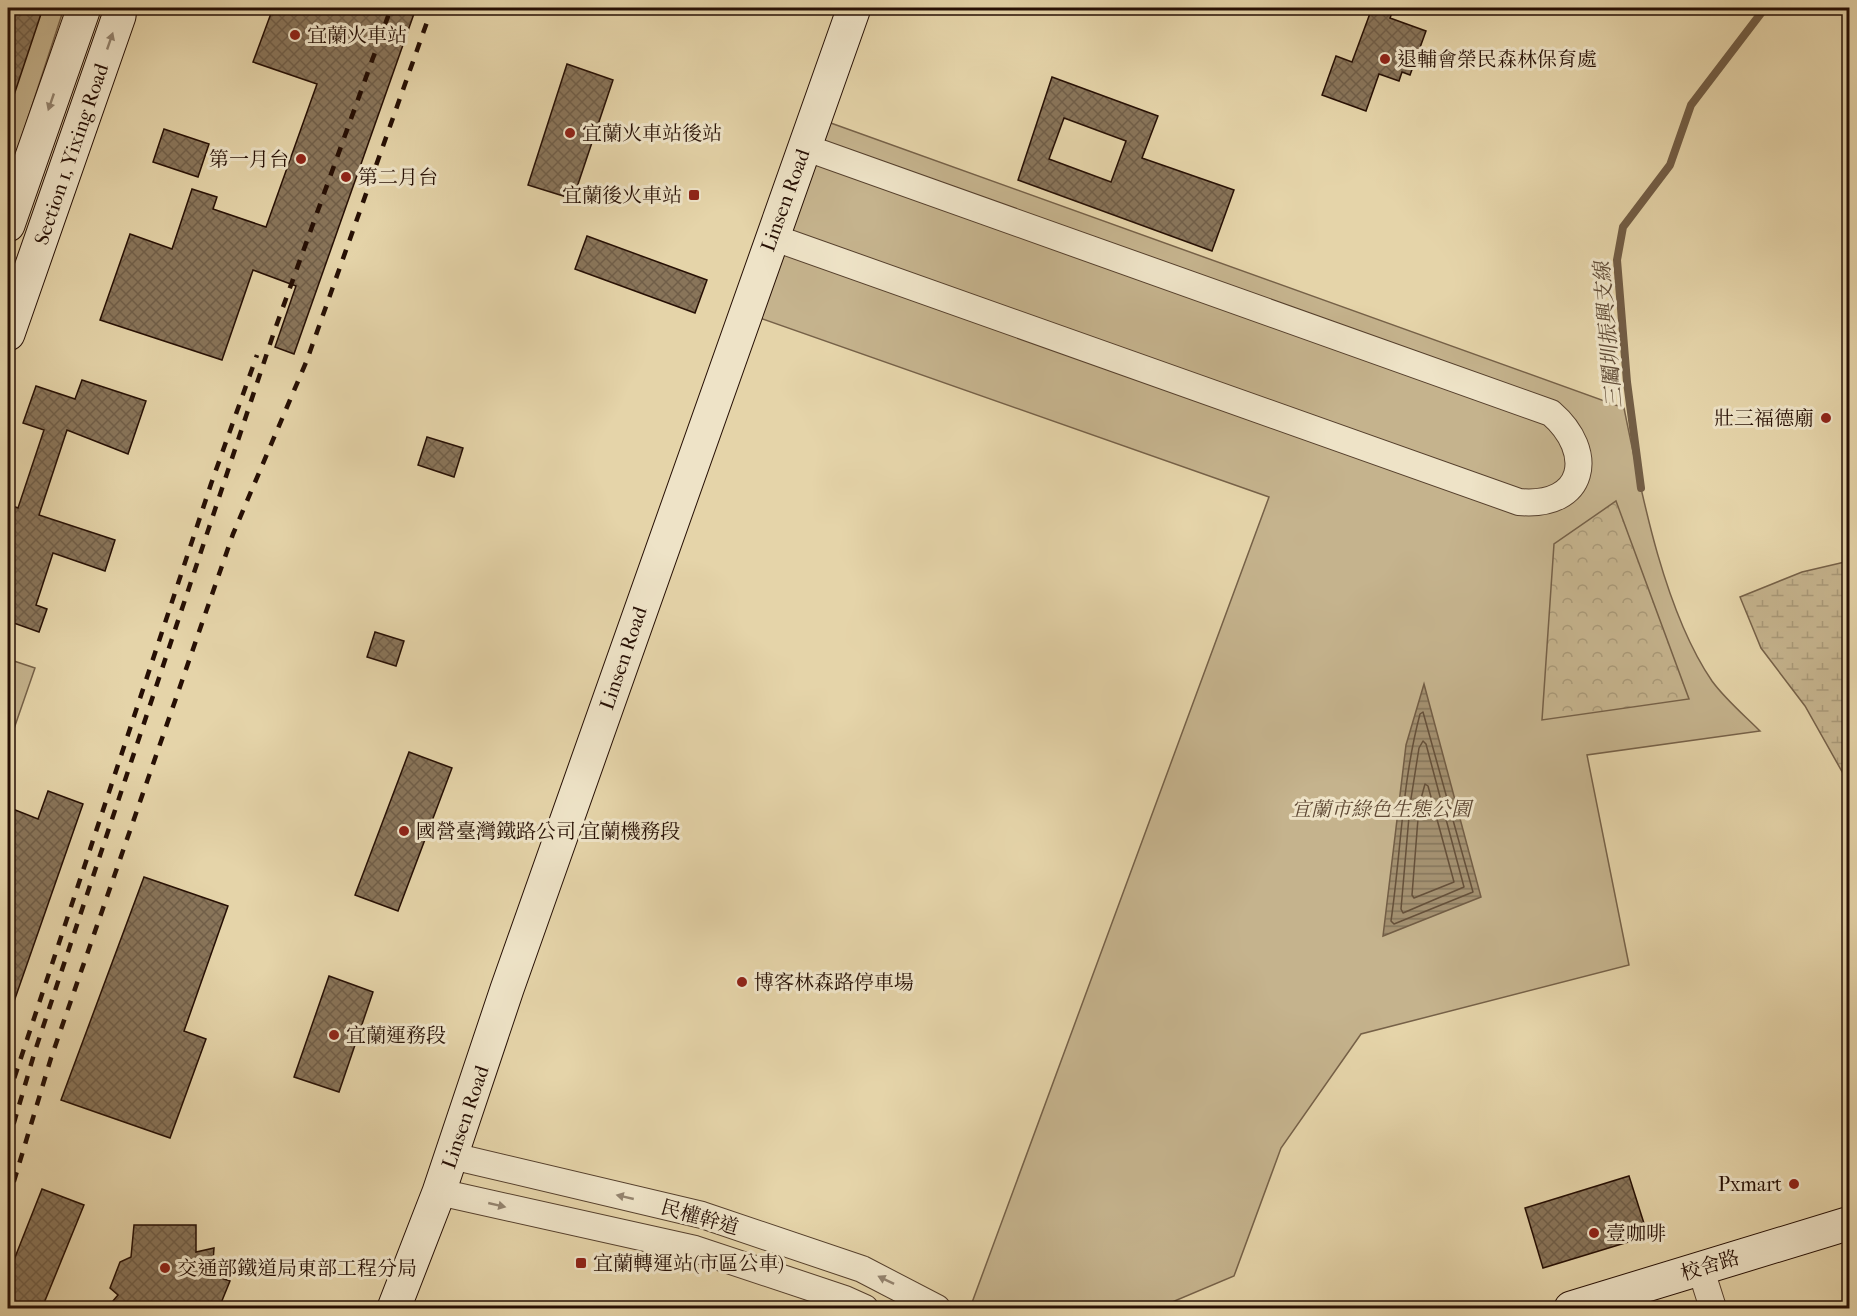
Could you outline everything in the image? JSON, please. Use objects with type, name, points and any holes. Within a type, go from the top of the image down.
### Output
[{"type":"street","name":"Section 1, Yixing Road","points":[[8,225],[84,8]]},
{"type":"street","name":"Section 1, Yixing Road","points":[[8,334],[120,8]]},
{"type":"street","name":"Linsen Road","points":[[394,1308],[440,1192],[507,989],[854,8]]},
{"type":"street","points":[[772,237],[1519,502],[1536,504],[1552,501],[1566,494],[1575,478],[1579,460],[1575,439],[1566,426],[1551,413],[804,147]]},
{"type":"street","name":"民權幹道","points":[[452,1156],[702,1215],[862,1269],[937,1308]]},
{"type":"street","name":"民權幹道","points":[[440,1192],[695,1249],[865,1308]]},
{"type":"street","name":"校舍路","points":[[1571,1308],[1850,1223]]},
{"type":"street","points":[[1700,1268],[1713,1308]]},
{"type":"green space","points":[[8,8],[64,8],[8,179]]},
{"type":"green space","name":"宜蘭市綠色生態公園","points":[[828,122],[1624,408],[1656,550],[1680,621],[1695,653],[1712,681],[1760,731],[1587,755],[1629,965],[1361,1034],[1281,1148],[1234,1276],[1158,1308],[970,1308],[1269,497],[757,317]]},
{"type":"green space","points":[[1616,501],[1689,699],[1542,720],[1554,544]]},
{"type":"green space","points":[[1850,561],[1849,784],[1805,706],[1761,648],[1740,597],[1802,572]]},
{"type":"green space","points":[[8,659],[35,668],[8,746]]},
{"type":"water","points":[[1424,684],[1481,897],[1383,936],[1406,745]]},
{"type":"building","points":[[8,8],[43,8],[11,104],[8,103]]},
{"type":"building","points":[[273,8],[416,8],[294,354],[275,347],[296,286],[253,270],[222,360],[100,320],[130,234],[172,249],[192,189],[217,197],[213,209],[266,227],[317,84],[253,62]]},
{"type":"building","name":"退輔會榮民森林保育處","points":[[1372,8],[1394,8],[1390,18],[1426,31],[1410,75],[1402,72],[1399,81],[1379,74],[1366,111],[1322,95],[1336,56],[1352,62]]},
{"type":"building","name":"宜蘭火車站後站","points":[[567,64],[613,80],[573,199],[528,185]]},
{"type":"building","points":[[1052,77],[1158,116],[1142,158],[1234,190],[1212,251],[1018,180]],"holes":[[[1064,118],[1126,141],[1111,182],[1049,159]]]},
{"type":"building","points":[[164,129],[209,144],[198,177],[153,162]]},
{"type":"building","points":[[587,236],[707,280],[695,313],[575,269]]},
{"type":"building","points":[[82,380],[146,401],[128,454],[67,430],[39,515],[115,540],[105,571],[53,553],[36,605],[47,609],[39,632],[8,621],[8,504],[18,508],[44,430],[23,423],[36,386],[75,399]]},
{"type":"building","points":[[427,437],[463,448],[454,477],[418,465]]},
{"type":"building","points":[[375,632],[404,641],[396,666],[367,657]]},
{"type":"building","name":"國營臺灣鐵路公司 宜蘭機務段","points":[[409,752],[452,768],[398,911],[355,895]]},
{"type":"building","points":[[48,791],[83,804],[10,1013],[8,1012],[8,807],[38,819]]},
{"type":"building","points":[[144,877],[228,906],[184,1031],[206,1039],[170,1138],[61,1100]]},
{"type":"building","name":"宜蘭運務段","points":[[329,976],[373,992],[339,1092],[294,1077]]},
{"type":"building","points":[[1629,1176],[1648,1236],[1543,1268],[1525,1208]]},
{"type":"building","points":[[42,1189],[84,1205],[42,1308],[8,1308],[8,1275]]},
{"type":"building","name":"交通部鐵道局東部工程分局","points":[[134,1225],[196,1225],[196,1252],[214,1248],[212,1275],[230,1281],[219,1308],[107,1308],[118,1295],[110,1288],[120,1262],[131,1257]]},
{"type":"waterway","name":"三鬮圳振興支線","points":[[1641,488],[1627,382],[1617,260],[1623,227],[1670,165],[1691,105],[1765,8]]},
{"type":"railway","points":[[8,1143],[35,1051],[274,332],[391,8]]},
{"type":"railway","points":[[8,1201],[51,1058],[233,534],[307,360],[432,8]]},
{"type":"railway","points":[[8,1097],[211,484],[257,355]]},
{"type":"place","name":"宜蘭火車站","points":[[295,35]]},
{"type":"place","name":"退輔會榮民森林保育處","points":[[1385,59]]},
{"type":"place","name":"宜蘭火車站後站","points":[[570,133]]},
{"type":"place","name":"第一月台","points":[[301,159]]},
{"type":"place","name":"第二月台","points":[[346,177]]},
{"type":"place","name":"宜蘭後火車站","points":[[694,195]]},
{"type":"place","name":"壯三福德廟","points":[[1826,418]]},
{"type":"place","name":"國營臺灣鐵路公司 宜蘭機務段","points":[[404,831]]},
{"type":"place","name":"博客林森路停車場","points":[[742,982]]},
{"type":"place","name":"宜蘭運務段","points":[[334,1035]]},
{"type":"place","name":"Pxmart","points":[[1794,1184]]},
{"type":"place","name":"壹咖啡","points":[[1594,1233]]},
{"type":"place","name":"宜蘭轉運站(市區公車)","points":[[581,1263]]},
{"type":"place","name":"交通部鐵道局東部工程分局","points":[[165,1268]]}]
